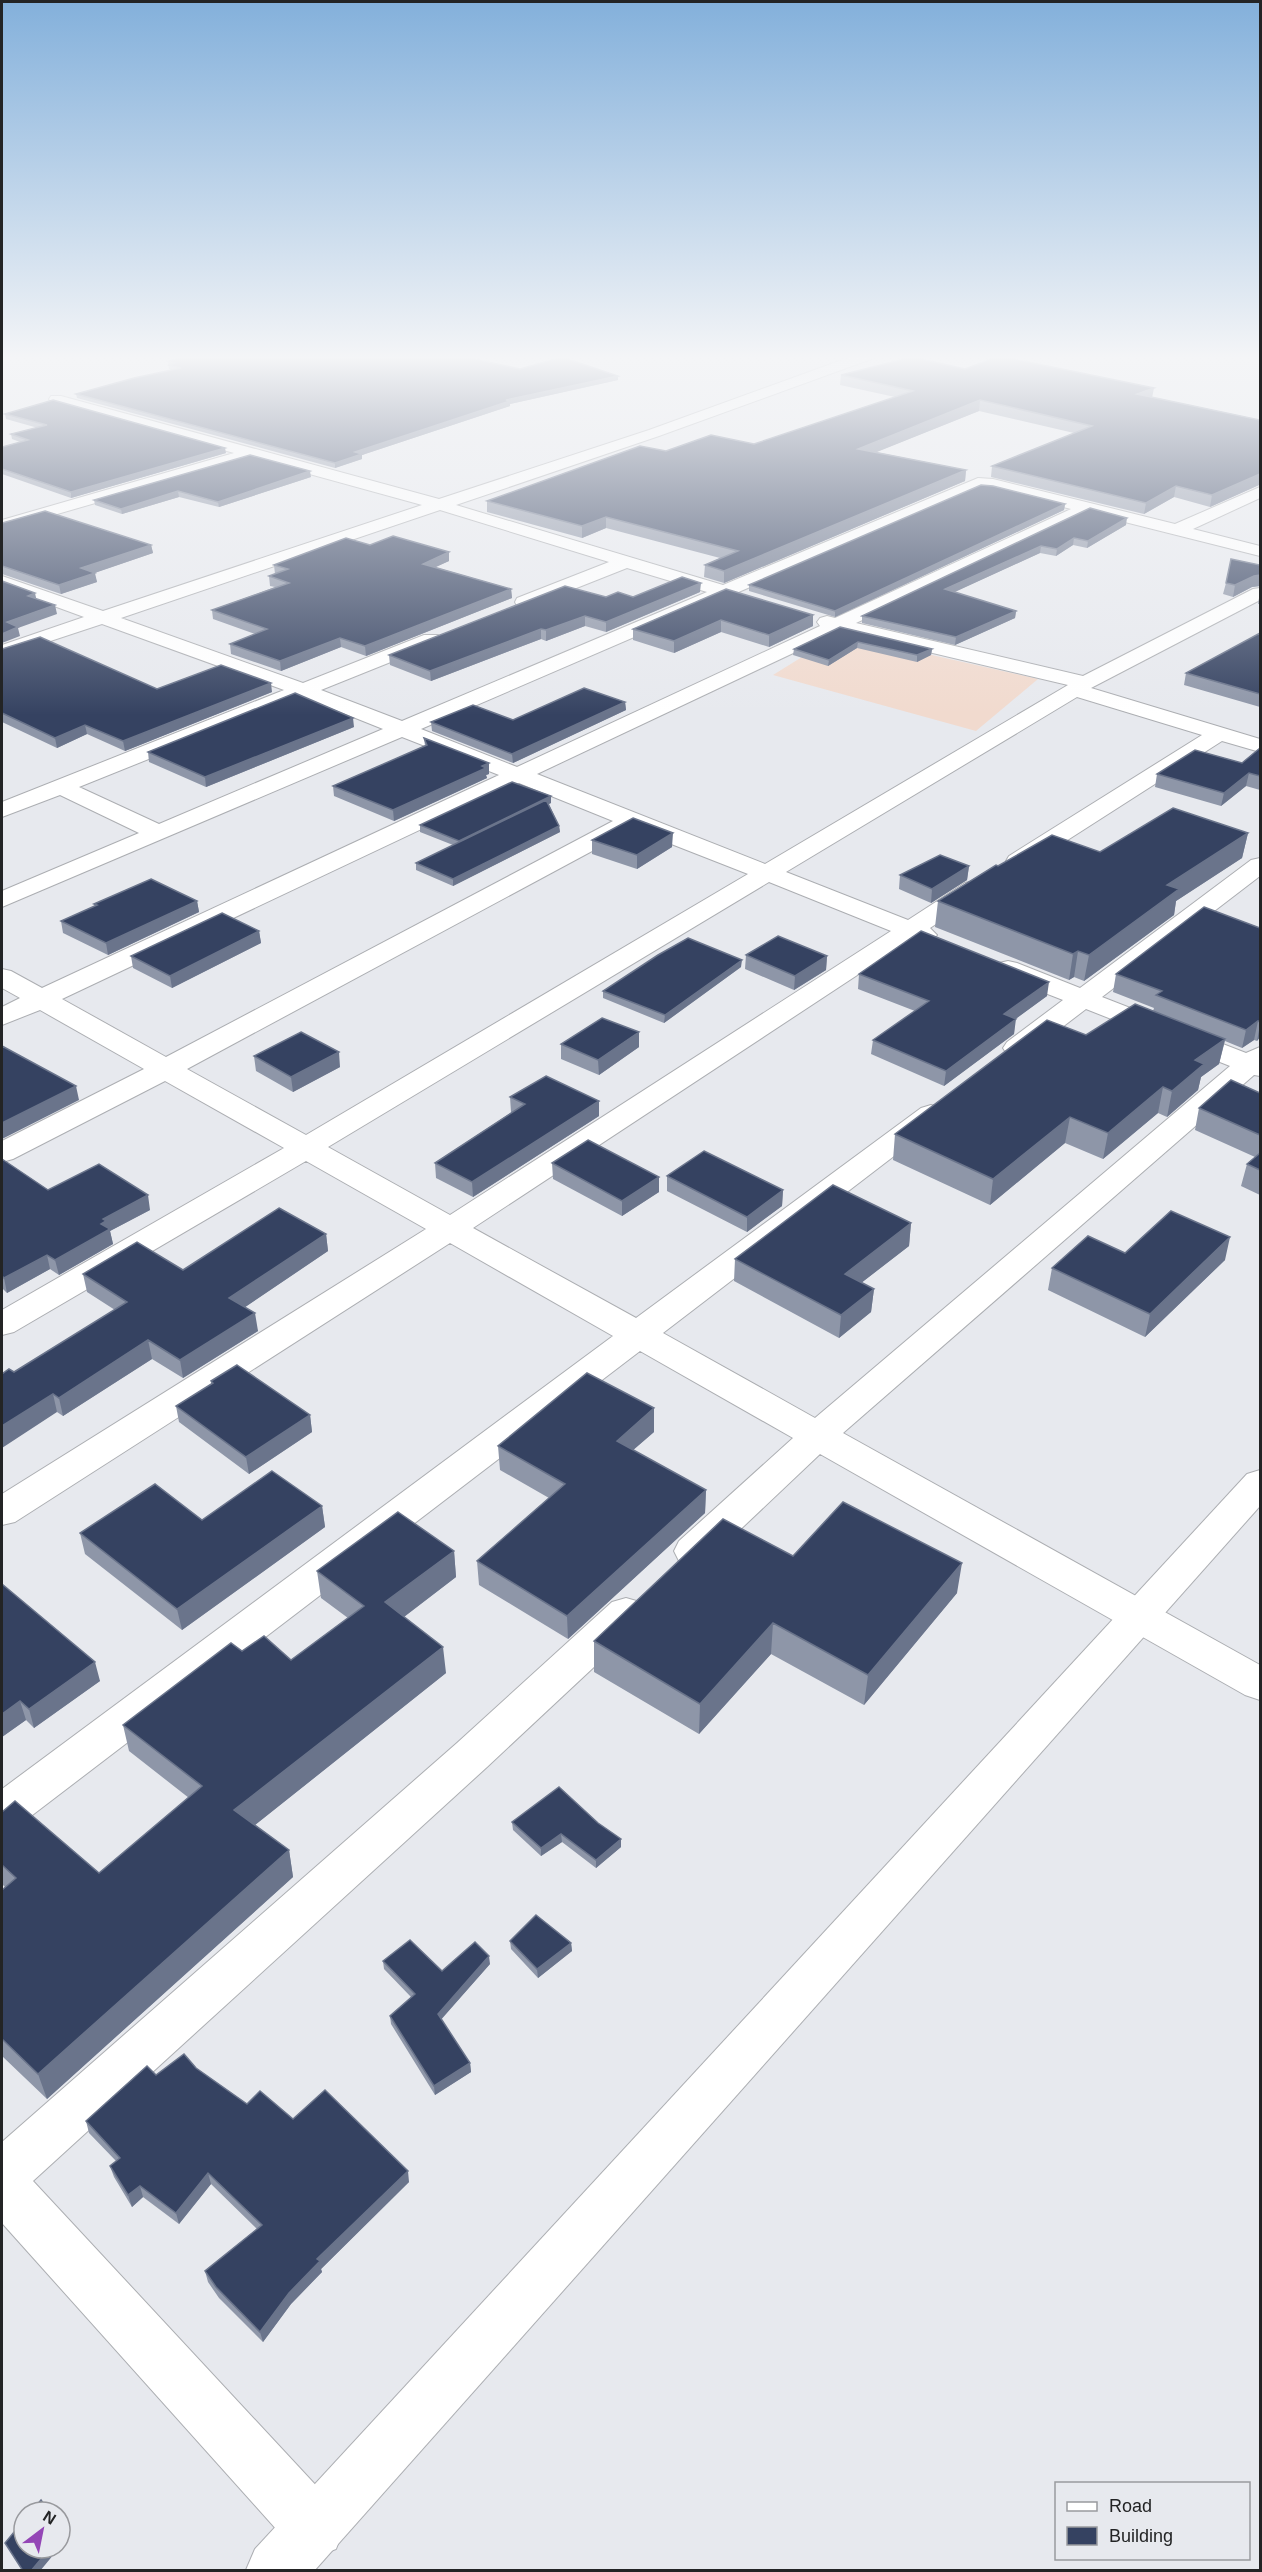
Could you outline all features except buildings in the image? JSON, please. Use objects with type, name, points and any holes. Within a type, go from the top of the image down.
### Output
[{"type":"street","points":[[2,525],[175,475]]},
{"type":"street","points":[[331,475],[440,505],[747,598]]},
{"type":"street","points":[[2,651],[529,475]]},
{"type":"street","points":[[2,900],[978,483],[993,484],[1260,551]]},
{"type":"street","points":[[1177,530],[1260,492]]},
{"type":"street","points":[[2,1017],[1088,507]]},
{"type":"street","points":[[503,611],[625,562]]},
{"type":"street","points":[[2,580],[99,618],[303,690],[942,943]]},
{"type":"street","points":[[2,1324],[306,1148],[1081,687],[1260,593]]},
{"type":"street","points":[[813,618],[1081,687],[1260,746]]},
{"type":"street","points":[[2,810],[447,633]]},
{"type":"street","points":[[2,1512],[451,1228],[909,930],[1219,734]]},
{"type":"street","points":[[61,787],[159,833]]},
{"type":"street","points":[[2,1153],[166,1069],[632,820]]},
{"type":"street","points":[[988,1070],[1260,865]]},
{"type":"street","points":[[2,2175],[472,1755],[818,1436],[1257,1062],[1083,999],[985,960]]},
{"type":"street","points":[[2,977],[1260,1684]]},
{"type":"street","points":[[2,1813],[950,1099]]},
{"type":"street","points":[[276,2571],[1142,1617],[1260,1483]]},
{"type":"street","points":[[2,2185],[315,2529]]},
{"type":"shaded area","points":[[839,634],[1038,679],[976,731],[773,675]]}]
